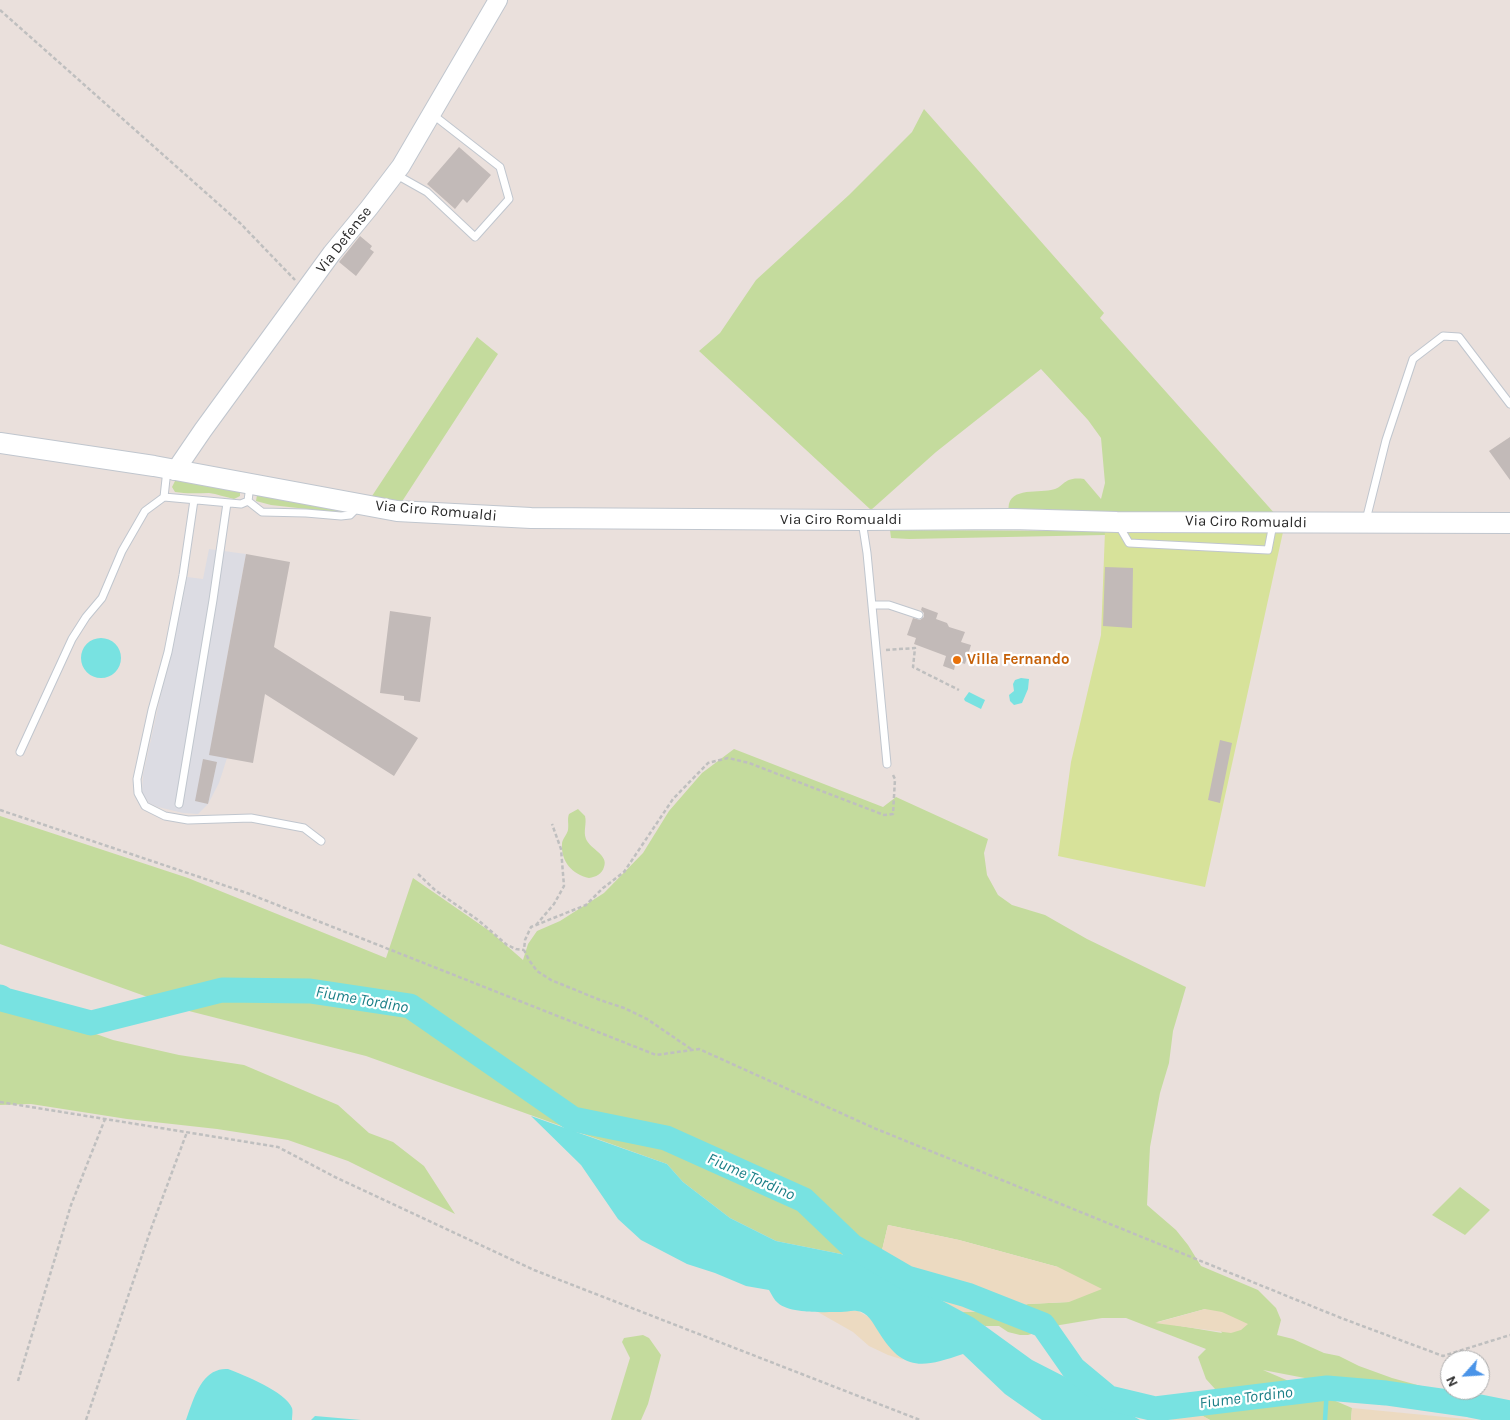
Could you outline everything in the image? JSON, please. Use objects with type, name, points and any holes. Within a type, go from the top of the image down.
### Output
[{"type":"main road","name":"Via Ciro Romualdi","points":[[0,443],[171,470],[249,493],[357,504],[397,511],[531,518],[862,520],[1012,518],[1117,522],[1510,523]]},
{"type":"street","name":"Via Defense","points":[[171,470],[203,430],[332,253],[395,174],[498,0]]},
{"type":"lane","points":[[395,174],[426,192],[475,237],[509,200],[500,168],[432,114]]},
{"type":"lane","points":[[1366,522],[1386,440],[1413,358],[1443,336],[1459,337],[1510,404]]},
{"type":"lane","points":[[20,752],[72,639],[86,617],[102,598],[122,550],[145,511],[164,497],[171,470]]},
{"type":"lane","points":[[164,497],[241,504],[249,493]]},
{"type":"lane","points":[[194,500],[183,575],[168,652],[152,710],[137,779],[138,793],[145,806],[165,816],[188,820],[251,818],[304,828],[321,842]]},
{"type":"lane","points":[[180,804],[227,503]]},
{"type":"lane","points":[[862,520],[888,764]]},
{"type":"lane","points":[[1117,522],[1129,543],[1268,550],[1273,522]]},
{"type":"lane","points":[[872,605],[889,605],[920,615]]},
{"type":"path","points":[[0,10],[240,223],[305,290]]},
{"type":"path","points":[[876,650],[916,648],[913,668],[960,690]]},
{"type":"path","points":[[535,926],[586,905],[624,872],[673,799],[708,763],[728,758],[749,763],[884,815],[893,814],[894,803],[895,779],[888,764]]},
{"type":"path","points":[[0,810],[247,893],[656,1055],[699,1049],[874,1128],[1323,1311],[1443,1356],[1510,1335]]},
{"type":"path","points":[[552,824],[561,849],[564,886],[554,904],[532,927],[524,940],[524,950],[538,971],[551,980],[624,1008],[647,1019],[693,1050]]},
{"type":"path","points":[[418,874],[435,890],[478,920],[508,945],[516,950],[524,950]]},
{"type":"path","points":[[0,1102],[278,1147],[335,1177],[534,1270],[920,1420]]},
{"type":"path","points":[[18,1380],[71,1205],[105,1119]]},
{"type":"path","points":[[86,1420],[152,1226],[187,1132]]},
{"type":"shaded area","points":[[209,549],[246,554],[213,734],[227,758],[219,783],[208,804],[198,814],[183,813],[149,803],[142,792],[143,775],[187,577],[203,579]]},
{"type":"green space","points":[[924,109],[1104,313],[1100,318],[1276,515],[1009,512],[1009,504],[1012,498],[1017,495],[1056,489],[1072,479],[1084,479],[1101,499],[1105,483],[1101,438],[1088,420],[1041,369],[936,452],[871,510],[699,351],[720,333],[756,280],[849,195],[912,132]]},
{"type":"green space","points":[[477,337],[498,354],[401,503],[372,496]]},
{"type":"green space","points":[[177,480],[240,492],[240,496],[234,499],[209,493],[175,492],[172,487]]},
{"type":"green space","points":[[261,494],[345,511],[334,512],[271,505],[256,501],[257,495]]},
{"type":"green space","points":[[890,530],[1105,531],[1105,535],[909,539],[891,538]]},
{"type":"green space","points":[[1105,531],[1283,532],[1205,887],[1058,856],[1071,762],[1101,635]]},
{"type":"green space","points":[[734,749],[883,807],[896,797],[988,839],[984,853],[987,875],[998,895],[1012,905],[1045,915],[1087,939],[1186,987],[1173,1031],[1169,1063],[1160,1093],[1150,1147],[1147,1205],[1176,1230],[1201,1266],[1258,1290],[1276,1308],[1281,1320],[1277,1335],[1293,1339],[1324,1353],[1339,1356],[1359,1366],[1392,1378],[1421,1386],[1434,1398],[1420,1394],[1394,1393],[1331,1383],[1263,1370],[1352,1408],[1351,1420],[1210,1420],[1199,1414],[1216,1413],[1220,1407],[1215,1389],[1206,1379],[1198,1357],[1206,1349],[1126,1318],[1102,1318],[1060,1325],[1028,1335],[1020,1335],[1008,1332],[999,1326],[985,1326],[962,1312],[994,1311],[1028,1304],[1069,1302],[1058,1267],[959,1240],[888,1225],[878,1267],[841,1254],[776,1241],[730,1218],[683,1182],[667,1164],[366,1056],[181,1009],[0,944],[0,816],[188,878],[386,958],[413,878],[491,932],[523,960],[528,944],[537,931],[560,921],[604,893],[643,853],[669,811],[702,773]],"holes":[[[1205,1309],[1222,1333],[1157,1322]]]},
{"type":"green space","points":[[578,809],[585,816],[585,833],[588,843],[602,856],[605,863],[600,873],[589,878],[577,874],[569,866],[562,850],[562,842],[568,830],[569,814]]},
{"type":"green space","points":[[0,1010],[51,1018],[113,1040],[179,1055],[244,1065],[338,1105],[369,1133],[393,1142],[424,1166],[455,1214],[348,1161],[288,1140],[217,1129],[127,1119],[31,1104],[0,1105]]},
{"type":"green space","points":[[1460,1187],[1490,1210],[1465,1235],[1432,1215]]},
{"type":"green space","points":[[643,1335],[649,1338],[661,1355],[648,1404],[641,1420],[611,1420],[630,1358],[622,1342],[624,1338]]},
{"type":"sand","points":[[888,1225],[959,1240],[1058,1267],[1102,1289],[1069,1302],[1028,1304],[994,1311],[962,1312],[878,1267]]},
{"type":"sand","points":[[1205,1309],[1222,1312],[1248,1324],[1241,1330],[1231,1333],[1155,1323]]},
{"type":"sand","points":[[816,1311],[858,1311],[872,1319],[879,1332],[904,1360],[869,1346],[853,1332]]},
{"type":"sand","points":[[1352,1408],[1476,1420],[1351,1420]]},
{"type":"sand","points":[[1199,1414],[1210,1420],[1168,1420]]},
{"type":"water","points":[[101,638],[115,644],[121,658],[115,672],[101,678],[87,672],[81,658],[87,644]]},
{"type":"water","points":[[1021,678],[1029,679],[1028,689],[1022,703],[1014,705],[1010,701],[1009,695],[1014,691],[1013,684],[1015,680]]},
{"type":"water","points":[[969,692],[985,700],[981,709],[965,701],[964,699]]},
{"type":"water","points":[[531,1116],[667,1164],[683,1182],[730,1218],[776,1241],[841,1254],[893,1274],[974,1318],[1032,1360],[1073,1381],[1140,1420],[1042,1420],[1005,1394],[963,1354],[936,1362],[914,1363],[896,1354],[870,1318],[864,1313],[853,1311],[799,1311],[783,1307],[769,1290],[746,1286],[687,1264],[641,1240],[618,1219],[581,1165]]},
{"type":"water","points":[[228,1369],[264,1385],[282,1396],[292,1408],[292,1420],[186,1420],[197,1392],[205,1379],[216,1371]]},
{"type":"water","points":[[315,1416],[361,1420],[311,1420]]},
{"type":"building","points":[[459,147],[491,175],[467,203],[463,199],[455,209],[427,184]]},
{"type":"building","points":[[360,236],[372,246],[370,249],[374,252],[356,276],[339,262]]},
{"type":"building","points":[[1510,437],[1510,480],[1489,451]]},
{"type":"building","points":[[246,554],[290,562],[274,647],[418,738],[394,776],[265,694],[253,763],[209,755]]},
{"type":"building","points":[[1105,567],[1133,568],[1132,628],[1103,626]]},
{"type":"building","points":[[922,607],[938,613],[936,619],[947,623],[949,627],[965,632],[961,642],[971,645],[965,664],[956,661],[954,670],[943,666],[946,656],[914,644],[916,638],[907,635],[913,618],[920,620],[924,617],[924,613],[921,610]]},
{"type":"building","points":[[390,611],[431,617],[420,702],[404,700],[404,696],[380,693]]},
{"type":"building","points":[[1220,740],[1232,743],[1220,803],[1208,800]]},
{"type":"building","points":[[203,759],[217,762],[208,804],[195,801]]},
{"type":"waterway","name":"Fiume Tordino","points":[[0,997],[5,1000],[91,1023],[222,990],[310,991],[410,1006],[573,1119],[666,1138],[804,1200],[852,1246],[907,1278],[967,1295],[1043,1325],[1073,1368],[1109,1398],[1155,1409],[1327,1388],[1386,1393],[1470,1405],[1510,1413]]},
{"type":"waterway","points":[[1325,1420],[1327,1388]]},
{"type":"place","name":"Villa Fernando","points":[[957,660]]}]
